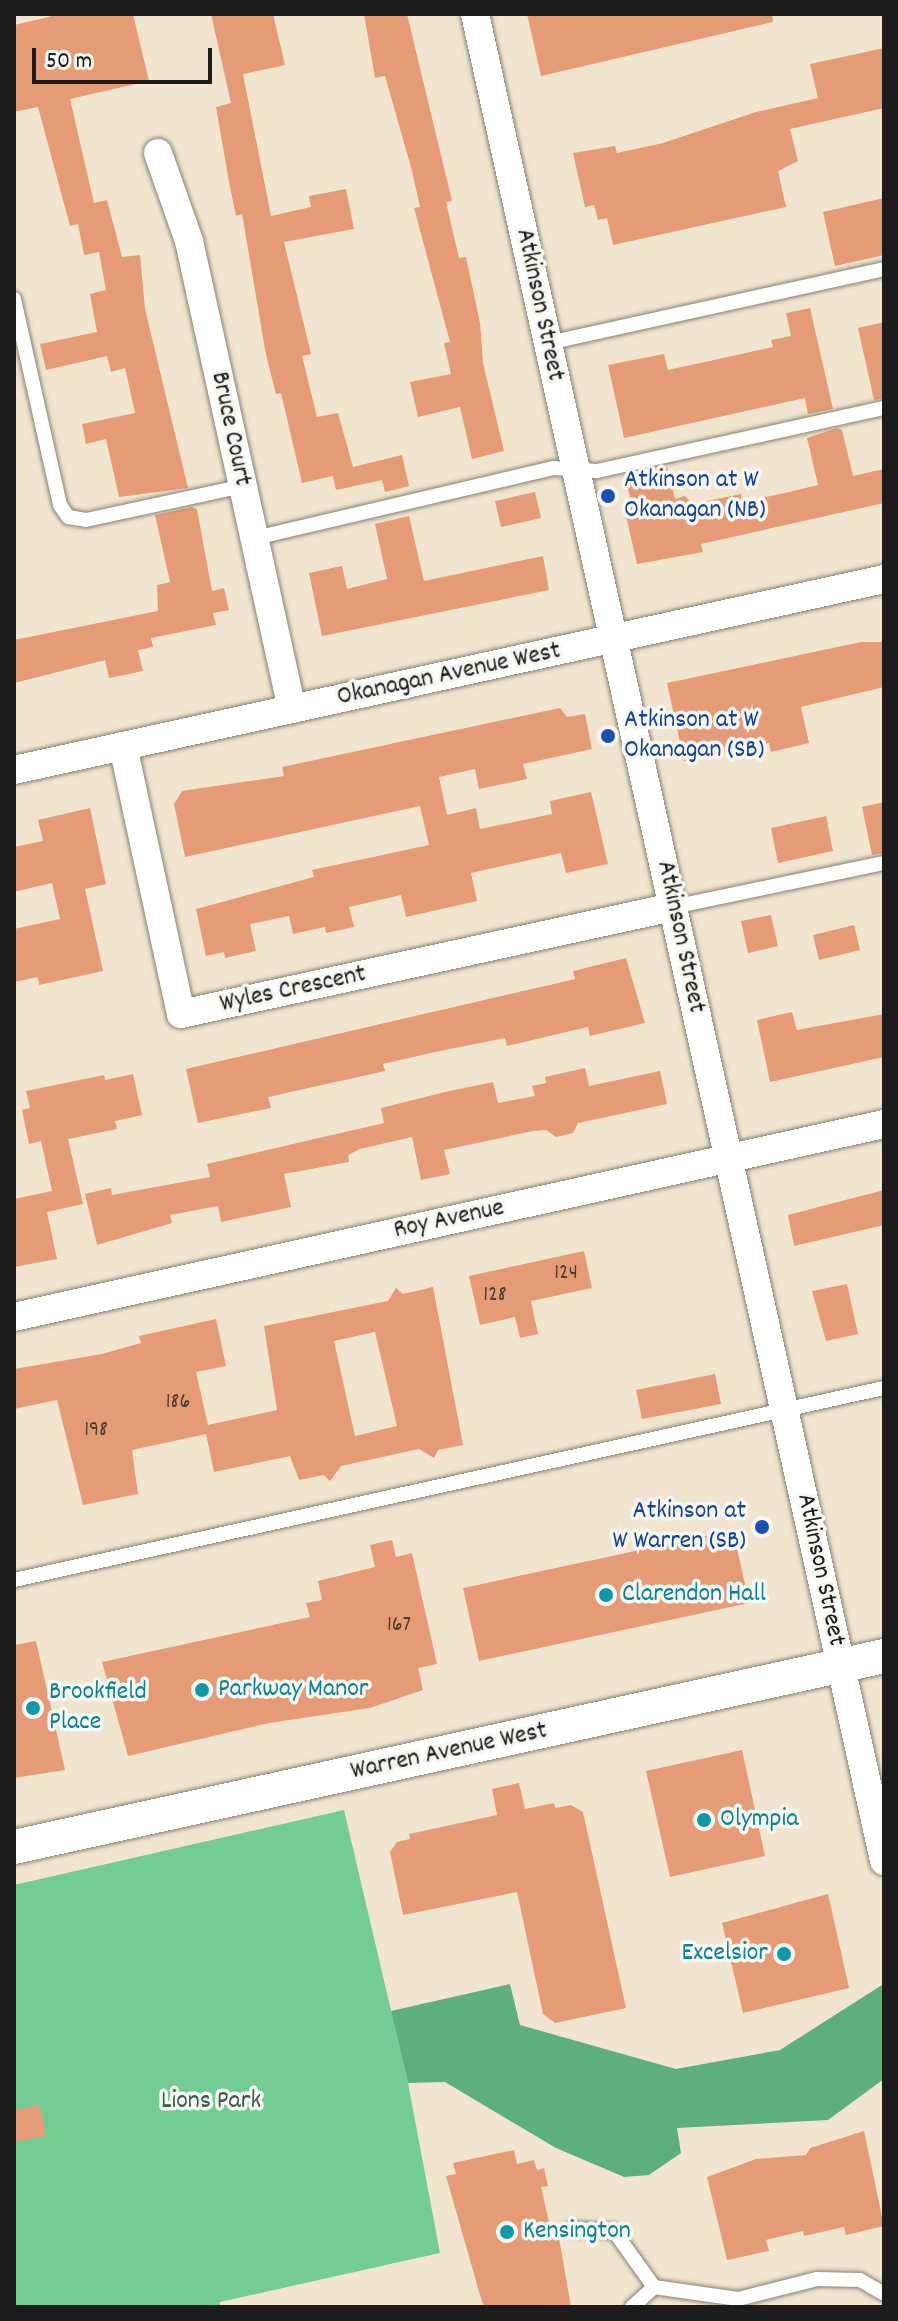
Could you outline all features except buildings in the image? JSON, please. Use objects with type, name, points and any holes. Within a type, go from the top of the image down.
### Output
[{"type":"street","name":"Atkinson Street","points":[[475,14],[884,1861]]},
{"type":"street","name":"Bruce Court","points":[[158,153],[189,241],[292,709]]},
{"type":"street","name":"Okanagan Avenue West","points":[[14,770],[884,579]]},
{"type":"street","name":"Wyles Crescent","points":[[123,746],[181,1014],[673,907]]},
{"type":"street","name":"Roy Avenue","points":[[14,1317],[884,1124]]},
{"type":"street","name":"Warren Avenue West","points":[[14,1847],[884,1656]]},
{"type":"lane","points":[[548,343],[884,269]]},
{"type":"lane","points":[[14,299],[60,505],[68,517],[86,520],[243,486]]},
{"type":"lane","points":[[255,538],[554,468],[597,471],[884,408]]},
{"type":"lane","points":[[673,907],[884,863]]},
{"type":"lane","points":[[14,1580],[884,1388]]},
{"type":"lane","points":[[570,2229],[614,2231],[654,2287],[738,2299],[817,2279],[860,2280],[884,2294]]},
{"type":"lane","points":[[632,2307],[654,2287]]},
{"type":"green space","name":"Lions Park","points":[[344,1810],[408,2083],[440,2253],[220,2302],[220,2307],[14,2307],[14,1885]]},
{"type":"green space","points":[[510,1984],[520,2025],[676,2069],[780,2050],[882,1985],[884,2079],[828,2120],[677,2128],[681,2153],[649,2175],[624,2177],[556,2148],[445,2082],[408,2083],[391,2011]]},
{"type":"place","name":"Atkinson at W Okanagan (NB)","points":[[608,496]]},
{"type":"place","name":"Atkinson at W Okanagan (SB)","points":[[608,736]]},
{"type":"place","name":"Atkinson at W Warren (SB)","points":[[762,1527]]},
{"type":"place","name":"Clarendon Hall","points":[[606,1595]]},
{"type":"place","name":"Parkway Manor","points":[[202,1690]]},
{"type":"place","name":"Brookfield Place","points":[[33,1708]]},
{"type":"place","name":"Olympia","points":[[704,1820]]},
{"type":"place","name":"Excelsior","points":[[784,1954]]},
{"type":"place","name":"Kensington","points":[[507,2232]]}]
